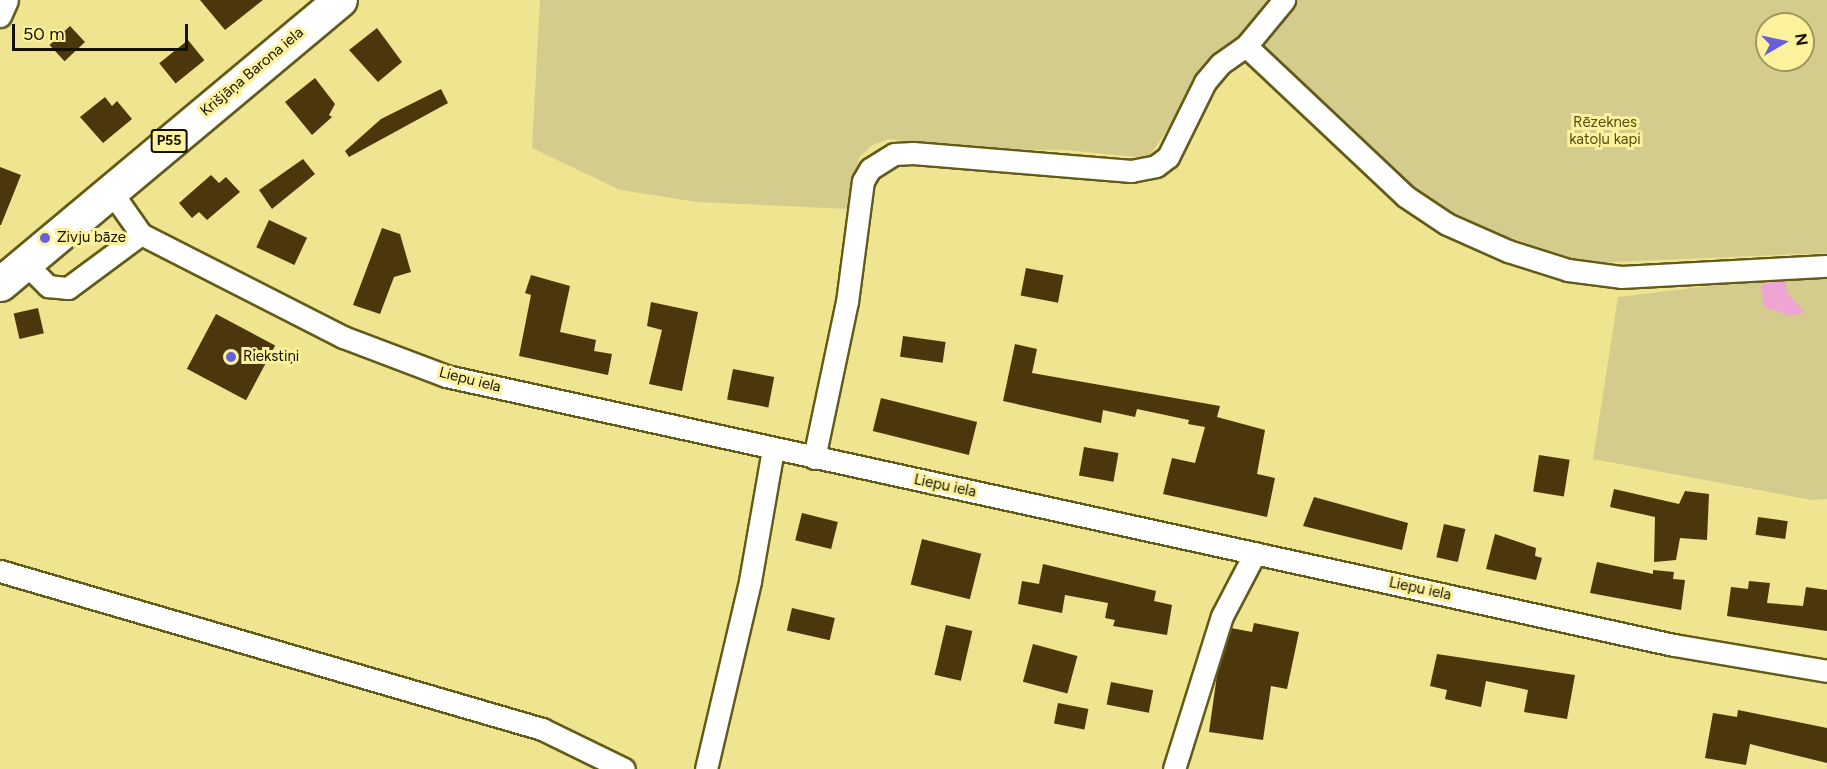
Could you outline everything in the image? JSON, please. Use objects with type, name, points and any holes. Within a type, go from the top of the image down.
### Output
[{"type":"main road","name":"Krišjāņa Barona iela","points":[[0,284],[340,0]]},
{"type":"street","points":[[0,16],[7,0]]},
{"type":"street","points":[[814,458],[847,302],[863,181],[870,169],[894,154],[913,153],[949,159],[1144,171],[1168,157],[1205,82],[1220,64],[1246,46],[1284,0]]},
{"type":"street","points":[[1246,46],[1405,196],[1447,224],[1508,251],[1568,270],[1621,278],[1827,266]]},
{"type":"street","name":"Liepu iela","points":[[110,190],[141,234],[343,337],[446,376],[1674,645],[1827,671]]},
{"type":"street","points":[[25,263],[48,286],[68,288],[141,234]]},
{"type":"street","points":[[706,769],[750,581],[773,449]]},
{"type":"street","points":[[1174,769],[1222,616],[1255,553]]},
{"type":"street","points":[[0,571],[542,729],[624,769]]},
{"type":"green space","name":"Rēzeknes katoļu kapi","points":[[540,0],[1827,0],[1827,253],[1587,263],[1480,228],[1417,199],[1279,72],[1222,48],[1148,158],[1066,150],[969,149],[889,139],[872,145],[859,158],[849,209],[697,202],[620,190],[532,148]]},
{"type":"green space","points":[[1827,272],[1827,499],[1812,500],[1593,459],[1618,297]]},
{"type":"shaded area","points":[[1785,277],[1787,293],[1805,312],[1790,316],[1764,307],[1761,285]]},
{"type":"building","points":[[200,0],[263,0],[225,30]]},
{"type":"building","points":[[70,26],[85,42],[65,61],[50,45]]},
{"type":"building","points":[[377,28],[402,62],[378,82],[349,50]]},
{"type":"building","points":[[188,40],[204,60],[176,83],[159,63]]},
{"type":"building","points":[[315,78],[335,104],[329,115],[332,117],[312,135],[285,102]]},
{"type":"building","points":[[441,89],[448,103],[349,157],[345,151],[381,119]]},
{"type":"building","points":[[105,97],[112,106],[117,101],[132,119],[103,143],[80,117]]},
{"type":"building","points":[[303,159],[315,174],[272,209],[259,190]]},
{"type":"building","points":[[0,167],[21,175],[1,225],[0,225]]},
{"type":"building","points":[[211,175],[219,183],[226,177],[240,192],[207,220],[199,212],[192,218],[179,203]]},
{"type":"building","points":[[269,220],[307,238],[294,265],[256,247]]},
{"type":"building","points":[[382,228],[400,234],[411,272],[394,277],[380,314],[353,305]]},
{"type":"building","points":[[1026,268],[1063,275],[1058,303],[1021,295]]},
{"type":"building","points":[[531,275],[570,286],[560,332],[596,340],[594,351],[612,354],[608,375],[519,356],[531,295],[525,293]]},
{"type":"building","points":[[651,302],[698,312],[682,391],[649,384],[662,330],[647,326]]},
{"type":"building","points":[[38,308],[44,333],[19,339],[14,314]]},
{"type":"building","name":"Riekstiņi","points":[[216,314],[275,345],[246,400],[187,369]]},
{"type":"building","points":[[903,336],[946,342],[943,363],[900,357]]},
{"type":"building","points":[[1015,344],[1037,349],[1032,373],[1220,406],[1217,417],[1265,430],[1257,474],[1275,478],[1267,517],[1163,494],[1172,458],[1195,463],[1205,427],[1188,424],[1189,420],[1137,409],[1135,417],[1103,410],[1101,423],[1003,401]]},
{"type":"building","points":[[733,369],[774,377],[768,407],[727,399]]},
{"type":"building","points":[[881,398],[977,422],[969,455],[873,431]]},
{"type":"building","points":[[1084,447],[1118,453],[1113,482],[1079,476]]},
{"type":"building","points":[[1539,455],[1570,460],[1564,496],[1533,492]]},
{"type":"building","points":[[1614,489],[1679,504],[1685,491],[1709,494],[1707,540],[1680,538],[1676,560],[1654,562],[1655,517],[1610,507]]},
{"type":"building","points":[[1314,497],[1408,523],[1402,550],[1303,526]]},
{"type":"building","points":[[802,513],[838,522],[831,549],[795,540]]},
{"type":"building","points":[[1758,517],[1788,521],[1785,539],[1755,535]]},
{"type":"building","points":[[1444,524],[1465,529],[1458,562],[1436,557]]},
{"type":"building","points":[[1495,534],[1536,548],[1535,556],[1542,558],[1536,580],[1486,569]]},
{"type":"building","points":[[922,539],[981,554],[970,599],[911,585]]},
{"type":"building","points":[[1597,562],[1653,574],[1653,570],[1674,572],[1673,579],[1685,580],[1681,610],[1590,593]]},
{"type":"building","points":[[1043,564],[1156,591],[1154,601],[1172,605],[1167,635],[1113,626],[1115,620],[1105,618],[1108,603],[1065,595],[1062,613],[1018,604],[1022,581],[1039,584]]},
{"type":"building","points":[[1749,581],[1770,583],[1767,603],[1803,606],[1806,587],[1827,590],[1827,631],[1727,616],[1731,587],[1748,589]]},
{"type":"building","points":[[792,608],[835,618],[830,640],[787,630]]},
{"type":"building","points":[[1254,623],[1299,632],[1287,689],[1271,686],[1263,740],[1209,732],[1217,675],[1231,628],[1252,632]]},
{"type":"building","points":[[946,625],[972,631],[961,681],[935,675]]},
{"type":"building","points":[[1033,644],[1077,656],[1067,694],[1023,682]]},
{"type":"building","points":[[1437,654],[1575,675],[1567,719],[1524,712],[1528,690],[1486,681],[1481,707],[1445,699],[1447,690],[1430,686]]},
{"type":"building","points":[[1111,682],[1153,690],[1149,713],[1107,705]]},
{"type":"building","points":[[1058,703],[1088,709],[1084,730],[1054,724]]},
{"type":"building","points":[[1738,710],[1827,728],[1827,763],[1750,744],[1746,765],[1705,758],[1713,713],[1737,717]]},
{"type":"place","name":"Zivju bāze","points":[[45,238]]},
{"type":"place","name":"Riekstiņi","points":[[231,357]]}]
